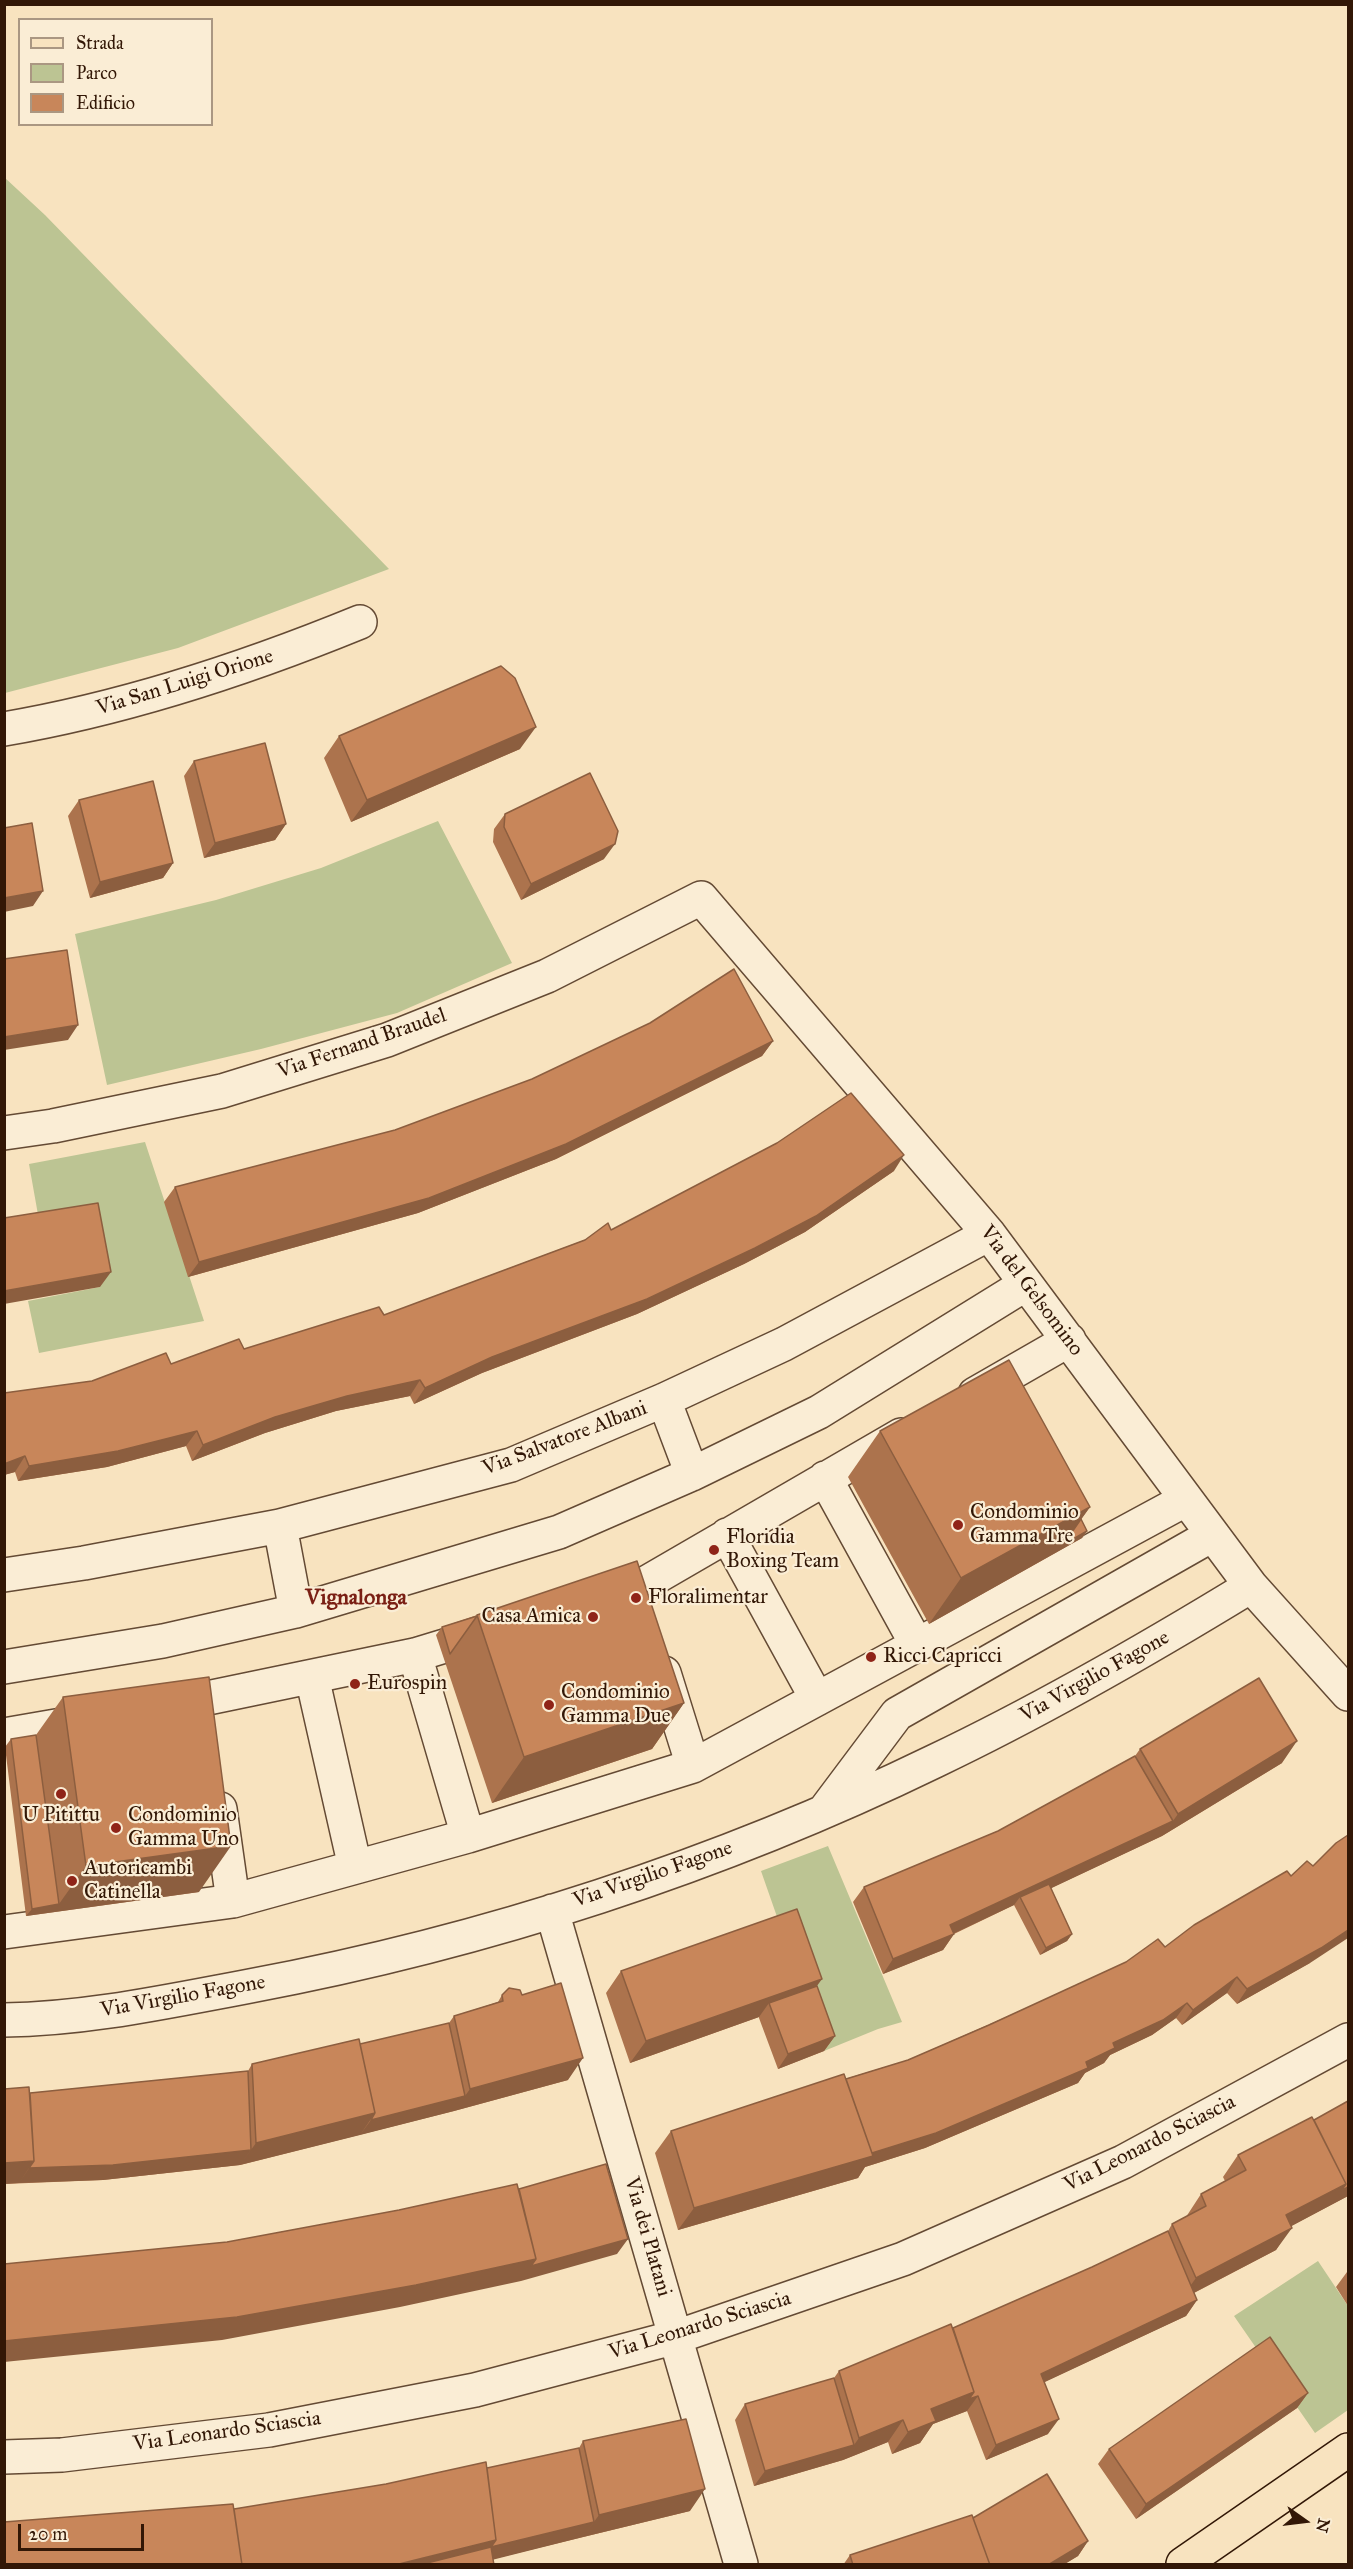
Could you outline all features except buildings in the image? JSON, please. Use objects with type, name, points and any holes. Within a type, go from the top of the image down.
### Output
[{"type":"main road","points":[[1183,2565],[1348,2450]]},
{"type":"main road","points":[[1220,2565],[1348,2475]]},
{"type":"street","name":"Via San Luigi Orione","points":[[4,729],[123,704],[203,681],[283,654],[360,622]]},
{"type":"street","name":"Via Fernand Braudel","points":[[4,1133],[53,1126],[222,1091],[387,1040],[547,976],[701,898]]},
{"type":"street","name":"Via del Gelsomino","points":[[701,898],[989,1234],[1251,1586],[1348,1694]]},
{"type":"street","name":"Via Salvatore Albani","points":[[4,1575],[84,1563],[280,1526],[511,1465],[664,1400],[784,1344],[989,1234]]},
{"type":"street","points":[[4,1667],[163,1641],[296,1611],[559,1532],[692,1474],[819,1412],[1026,1284]]},
{"type":"street","points":[[569,1609],[639,1587],[825,1478],[1069,1340]]},
{"type":"street","points":[[664,1400],[692,1474]]},
{"type":"street","points":[[825,1478],[917,1645]]},
{"type":"street","points":[[4,1932],[233,1901],[468,1836],[693,1766],[1185,1500]]},
{"type":"street","points":[[280,1526],[296,1611]]},
{"type":"street","points":[[727,1535],[817,1699]]},
{"type":"street","points":[[824,1812],[897,1714],[1212,1535]]},
{"type":"street","name":"Via Virgilio Fagone","points":[[4,2020],[39,2020],[167,2002],[296,1977],[425,1947],[552,1911],[689,1864],[824,1812],[934,1762],[1042,1708],[1148,1649],[1251,1586]]},
{"type":"street","points":[[639,1587],[693,1766]]},
{"type":"street","points":[[4,1735],[123,1714],[207,1712],[312,1677],[415,1655],[515,1625]]},
{"type":"street","points":[[415,1655],[468,1836]]},
{"type":"street","points":[[312,1677],[355,1867]]},
{"type":"street","points":[[217,1783],[233,1901]]},
{"type":"street","name":"Via dei Platani","points":[[552,1911],[676,2337],[739,2564]]},
{"type":"street","name":"Via Leonardo Sciascia","points":[[4,2457],[62,2454],[269,2430],[475,2390],[676,2337],[903,2259],[1123,2162],[1348,2040]]},
{"type":"green space","points":[[4,177],[45,215],[389,569],[178,648],[5,693]]},
{"type":"green space","points":[[438,821],[512,963],[397,1013],[261,1049],[107,1085],[75,934],[216,900],[321,868]]},
{"type":"green space","points":[[145,1142],[204,1321],[39,1353],[28,1301],[100,1287],[40,1226],[29,1164]]},
{"type":"green space","points":[[828,1846],[902,2022],[878,2029],[824,2051],[761,1871]]},
{"type":"green space","points":[[1318,2261],[1348,2306],[1348,2410],[1315,2433],[1234,2316]]},
{"type":"place","name":"Condominio Gamma Tre","points":[[958,1525]]},
{"type":"place","name":"Floridia Boxing Team","points":[[714,1550]]},
{"type":"place","name":"Floralimentar","points":[[636,1598]]},
{"type":"place","name":"Casa Amica","points":[[593,1617]]},
{"type":"place","name":"Ricci Capricci","points":[[871,1657]]},
{"type":"place","name":"Eurospin","points":[[355,1684]]},
{"type":"place","name":"Condominio Gamma Due","points":[[549,1705]]},
{"type":"place","name":"U Pitittu","points":[[61,1794]]},
{"type":"place","name":"Condominio Gamma Uno","points":[[116,1828]]},
{"type":"place","name":"Autoricambi Catinella","points":[[72,1881]]},
{"type":"district","name":"Vignalonga","points":[[356,1599]]}]
